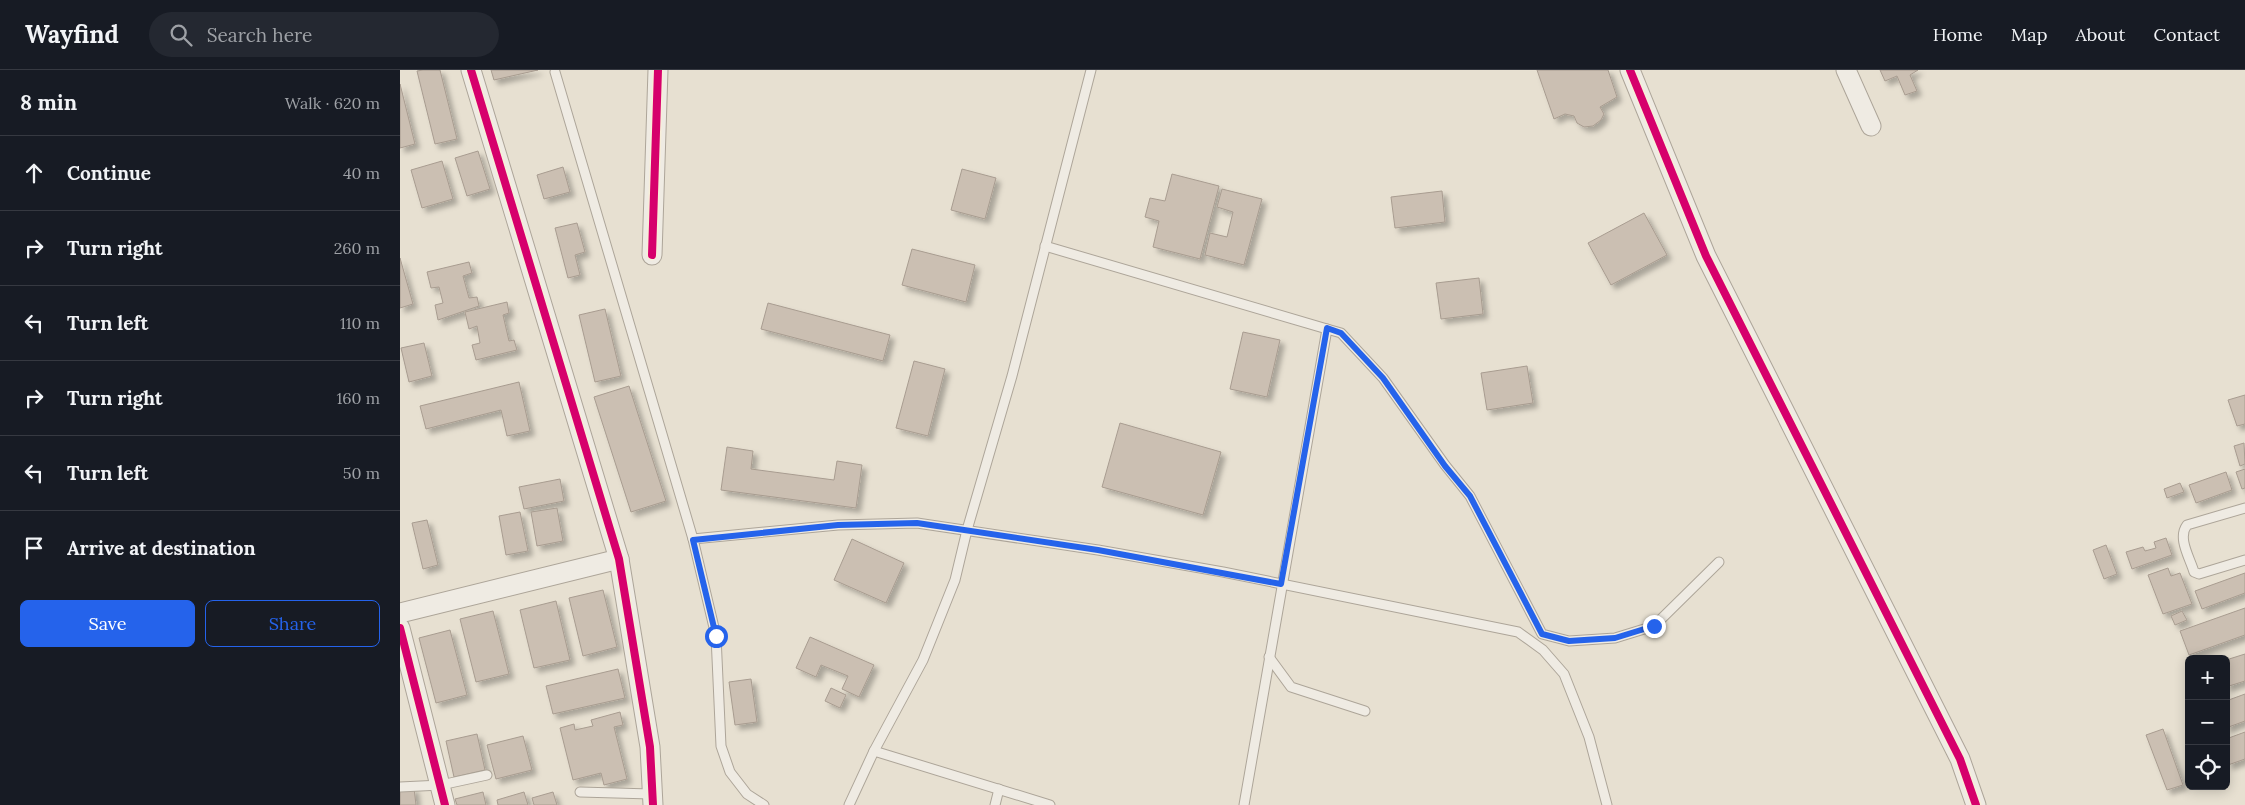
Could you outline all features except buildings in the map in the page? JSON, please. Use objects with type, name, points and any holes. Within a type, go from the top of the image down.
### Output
[{"type":"street","points":[[471,70],[619,559],[650,747],[652,799]]},
{"type":"street","points":[[652,255],[658,70]]},
{"type":"street","points":[[1630,70],[1706,256],[1960,759],[1976,805]]},
{"type":"street","points":[[1846,70],[1871,126]]},
{"type":"street","points":[[400,613],[619,559]]},
{"type":"street","points":[[400,628],[445,805]]},
{"type":"lane","points":[[849,805],[874,752],[923,660],[954,580],[1012,376],[1091,70]]},
{"type":"lane","points":[[555,72],[693,540],[716,636],[721,746],[730,772],[748,794],[764,805]]},
{"type":"lane","points":[[1045,246],[1341,333],[1383,378],[1445,466],[1470,496],[1542,634],[1569,641],[1615,638],[1654,626],[1719,562]]},
{"type":"lane","points":[[1244,805],[1327,328]]},
{"type":"lane","points":[[2245,508],[2187,526],[2183,531],[2182,537],[2194,572],[2198,574],[2245,560]]},
{"type":"lane","points":[[693,540],[838,525],[917,523],[1098,550],[1281,584],[1518,632],[1543,650],[1564,674],[1589,737],[1607,805]]},
{"type":"lane","points":[[1269,657],[1291,687],[1365,711]]},
{"type":"lane","points":[[874,752],[1050,805]]},
{"type":"lane","points":[[400,787],[440,785],[487,775]]},
{"type":"lane","points":[[995,805],[999,790]]},
{"type":"lane","points":[[580,792],[652,799]]},
{"type":"cycle path","points":[[471,70],[619,559],[650,747],[653,805]]},
{"type":"cycle path","points":[[652,255],[658,70]]},
{"type":"cycle path","points":[[1630,70],[1706,256],[1960,759],[1976,805]]},
{"type":"cycle path","points":[[400,628],[445,805]]},
{"type":"route","points":[[716,636],[693,540],[838,525],[917,523],[1098,550],[1281,584],[1327,328],[1341,333],[1383,378],[1445,466],[1470,496],[1542,634],[1569,641],[1615,638],[1654,626]]}]
